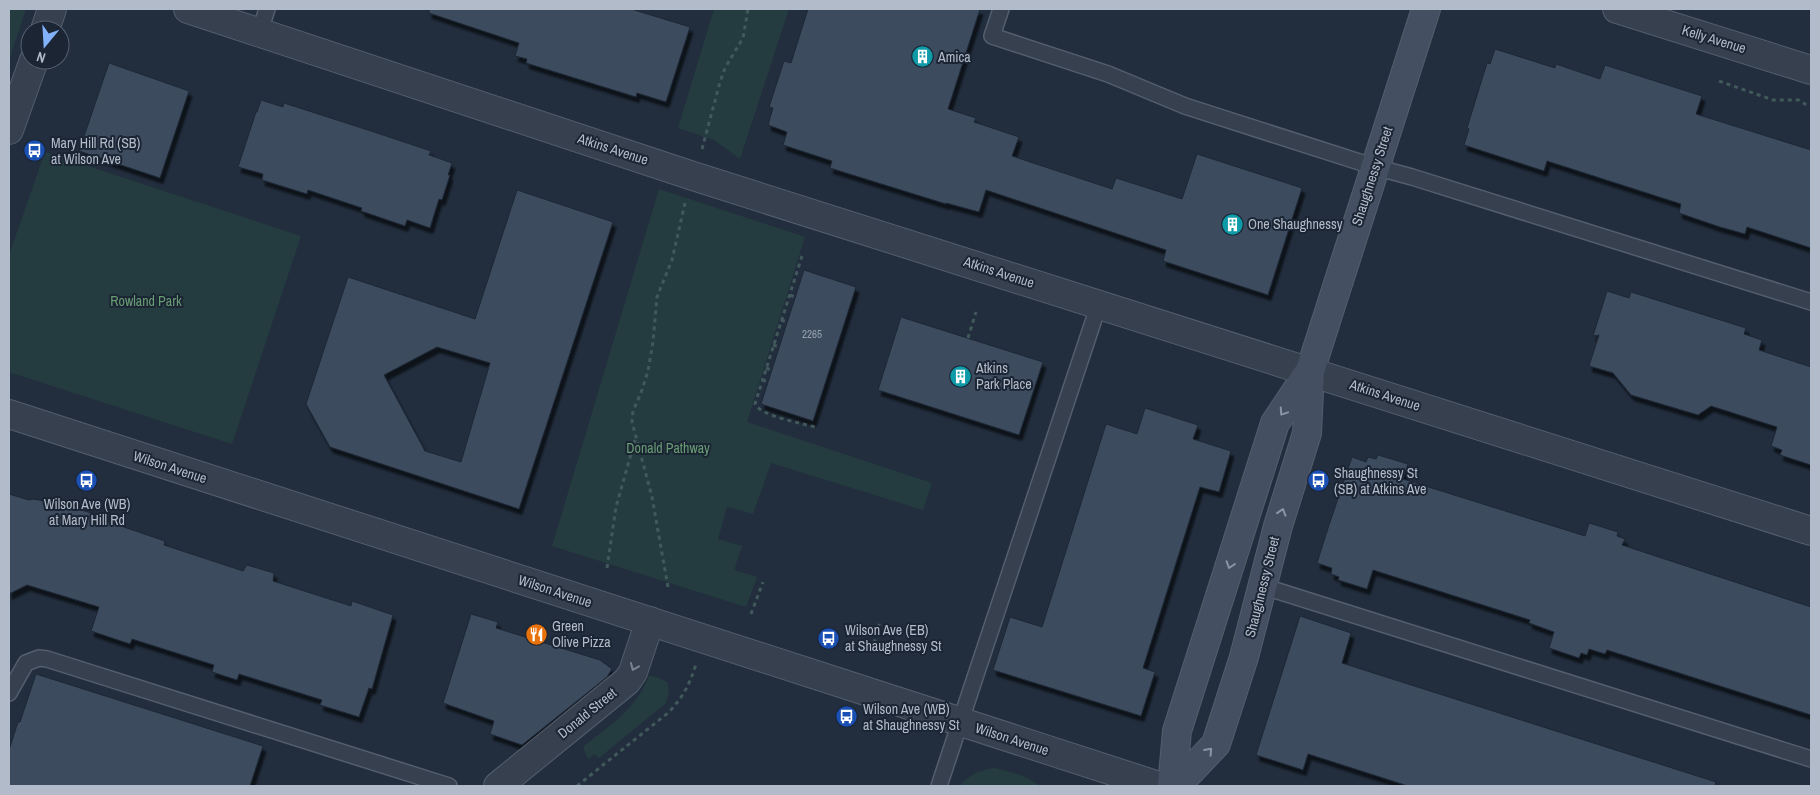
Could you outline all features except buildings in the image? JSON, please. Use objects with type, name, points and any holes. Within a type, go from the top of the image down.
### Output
[{"type":"main road","name":"Shaughnessy Street","points":[[1174,786],[1216,744],[1244,657],[1278,526],[1307,433],[1310,371],[1426,9]]},
{"type":"main road","name":"Shaughnessy Street","points":[[1174,786],[1177,731],[1275,423],[1310,371]]},
{"type":"street","name":"Atkins Avenue","points":[[188,9],[263,20],[693,176],[1811,530]]},
{"type":"street","name":"Kelly Avenue","points":[[1617,9],[1653,14],[1811,70]]},
{"type":"street","points":[[9,130],[30,70]]},
{"type":"street","name":"Wilson Avenue","points":[[9,414],[1159,786]]},
{"type":"street","name":"Donald Street","points":[[498,786],[627,681],[633,672],[650,621]]},
{"type":"lane","points":[[1001,9],[992,36],[1108,74],[1185,106],[1375,168],[1412,177],[1811,302]]},
{"type":"lane","points":[[939,786],[1099,304]]},
{"type":"lane","points":[[1262,586],[1811,759]]},
{"type":"lane","points":[[9,693],[26,663],[32,659],[47,659],[449,786]]},
{"type":"path","points":[[700,156],[725,68],[743,38],[748,9]]},
{"type":"path","points":[[1718,81],[1773,100],[1799,100],[1808,106]]},
{"type":"path","points":[[668,588],[652,497],[632,416],[648,371],[653,342],[657,296],[672,260],[687,195]]},
{"type":"path","points":[[802,256],[755,404],[757,408],[769,414],[818,428]]},
{"type":"path","points":[[790,295],[795,297]]},
{"type":"path","points":[[968,338],[976,312]]},
{"type":"path","points":[[782,320],[787,322]]},
{"type":"path","points":[[773,345],[779,347]]},
{"type":"path","points":[[766,368],[772,370]]},
{"type":"path","points":[[762,380],[768,382]]},
{"type":"path","points":[[607,568],[616,507],[636,438]]},
{"type":"path","points":[[751,614],[763,582]]},
{"type":"path","points":[[872,651],[880,621]]},
{"type":"path","points":[[577,786],[679,702],[687,690],[698,657]]},
{"type":"green space","points":[[9,9],[26,9],[22,20],[20,20],[20,27],[9,60]]},
{"type":"green space","points":[[714,9],[789,9],[740,159],[714,140],[678,128]]},
{"type":"green space","name":"Rowland Park","points":[[45,152],[301,236],[232,444],[9,372],[9,255]]},
{"type":"green space","name":"Donald Pathway","points":[[659,189],[805,237],[747,422],[932,483],[923,510],[771,463],[753,514],[727,507],[718,539],[742,546],[734,570],[757,577],[746,607],[552,546]]},
{"type":"green space","points":[[649,676],[657,677],[667,682],[669,692],[666,703],[599,758],[595,754],[588,759],[583,747],[630,707],[644,688]]},
{"type":"green space","points":[[995,768],[1021,775],[1041,786],[960,786],[976,773]]},
{"type":"place","name":"Amica","points":[[922,57]]},
{"type":"place","name":"Mary Hill Rd (SB) at Wilson Ave","points":[[35,151]]},
{"type":"place","name":"One Shaughnessy","points":[[1232,224]]},
{"type":"place","name":"Atkins Park Place","points":[[960,376]]},
{"type":"place","name":"Wilson Ave (WB) at Mary Hill Rd","points":[[87,481]]},
{"type":"place","name":"Shaughnessy St (SB) at Atkins Ave","points":[[1318,481]]},
{"type":"place","name":"Green Olive Pizza","points":[[536,634]]},
{"type":"place","name":"Wilson Ave (EB) at Shaughnessy St","points":[[829,638]]},
{"type":"place","name":"Wilson Ave (WB) at Shaughnessy St","points":[[847,717]]}]
